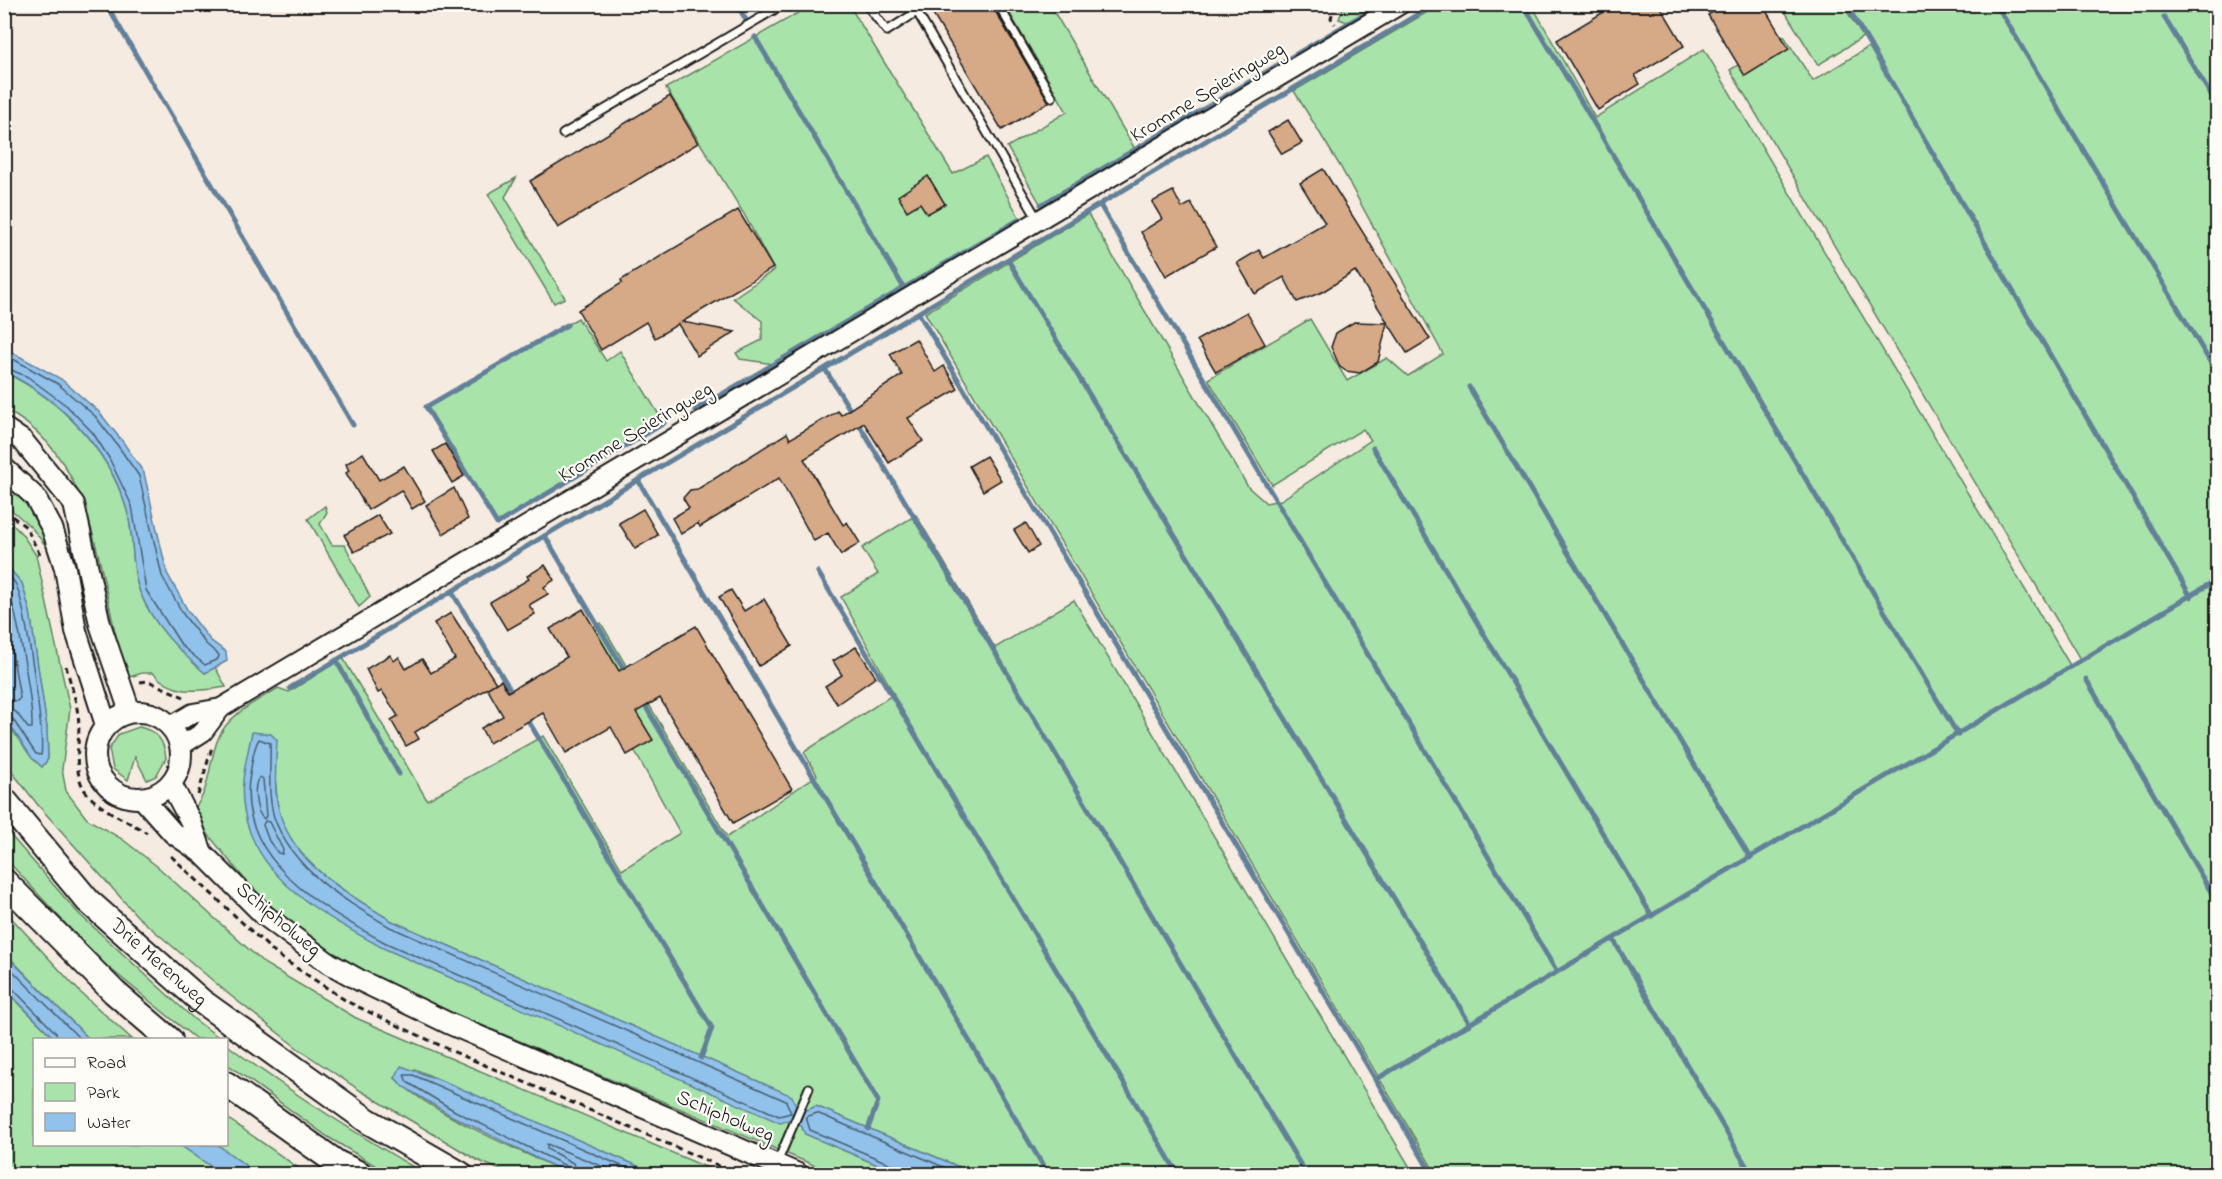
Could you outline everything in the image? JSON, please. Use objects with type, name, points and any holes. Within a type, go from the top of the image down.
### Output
[{"type":"highway","name":"Drie Merenweg","points":[[4,800],[88,900],[201,1001],[368,1121],[460,1174]]},
{"type":"highway","points":[[4,881],[114,992],[168,1038]]},
{"type":"highway","points":[[228,1085],[343,1169],[360,1174]]},
{"type":"main road","points":[[4,428],[24,441],[74,504],[100,624],[130,712]]},
{"type":"main road","points":[[4,468],[35,497],[52,528],[65,568],[76,631],[106,725]]},
{"type":"main road","points":[[130,712],[152,714],[171,726],[181,747],[180,766],[171,784],[159,794],[143,799],[128,798],[114,792],[103,781],[96,768],[96,745],[106,725],[130,712]]},
{"type":"main road","name":"Schipholweg","points":[[171,784],[185,810],[202,853]]},
{"type":"main road","name":"Schipholweg","points":[[143,799],[159,831],[202,853],[264,915],[327,962],[448,1023],[798,1174]]},
{"type":"street","name":"Kromme Spieringweg","points":[[171,726],[193,713],[220,708],[1401,4]]},
{"type":"street","name":"Kromme Spieringweg","points":[[181,747],[203,732],[220,708]]},
{"type":"lane","points":[[563,134],[784,4]]},
{"type":"lane","points":[[866,4],[887,31],[929,4]]},
{"type":"lane","points":[[998,4],[1052,97]]},
{"type":"lane","points":[[917,12],[1038,220]]},
{"type":"lane","points":[[776,1165],[809,1088]]},
{"type":"path","points":[[1331,18],[1335,4]]},
{"type":"path","points":[[4,510],[26,527],[41,557]]},
{"type":"path","points":[[65,664],[77,708],[80,730],[77,763],[79,778],[86,791],[109,811],[159,831]]},
{"type":"path","points":[[120,687],[148,681],[177,696],[188,697]]},
{"type":"path","points":[[77,708],[97,698]]},
{"type":"path","points":[[185,810],[200,793],[213,744]]},
{"type":"path","name":"Schipholweg","points":[[168,852],[268,948],[311,980],[348,1002],[442,1046],[738,1174]]},
{"type":"green space","points":[[1344,4],[1378,5],[1347,22],[1339,19]]},
{"type":"green space","points":[[812,5],[849,5],[953,174],[986,157],[1020,219],[774,364],[740,359],[736,353],[762,340],[762,321],[733,298],[774,270],[744,214],[666,88]]},
{"type":"green space","points":[[1005,5],[1050,5],[1135,149],[1041,205],[1007,147],[1067,112]]},
{"type":"green space","points":[[1439,5],[1532,5],[1595,118],[1704,49],[2071,667],[2080,659],[1730,70],[1784,36],[1813,81],[1872,45],[1845,5],[2217,5],[2217,1174],[1436,1174],[925,313],[1088,214],[1248,487],[1266,503],[1281,500],[1371,440],[1363,429],[1272,485],[1208,379],[1310,319],[1347,381],[1387,358],[1408,376],[1443,354],[1340,166],[1294,91]]},
{"type":"green space","points":[[1781,5],[1843,5],[1863,37],[1818,65]]},
{"type":"green space","points":[[516,178],[505,197],[565,298],[554,303],[488,194]]},
{"type":"green space","points":[[578,318],[606,361],[620,351],[664,423],[497,524],[426,407]]},
{"type":"green space","points":[[4,372],[44,396],[79,427],[94,445],[118,485],[126,507],[131,528],[137,582],[145,604],[159,626],[176,646],[205,673],[215,667],[226,687],[178,689],[153,673],[142,673],[127,678],[91,528],[78,492],[60,459],[37,432],[5,410]]},
{"type":"green space","points":[[4,474],[40,513],[56,559],[32,528],[5,504]]},
{"type":"green space","points":[[325,506],[327,512],[320,524],[332,545],[345,545],[370,597],[359,607],[308,519]]},
{"type":"green space","points":[[916,515],[995,648],[1074,600],[1414,1174],[976,1174],[816,1106],[808,1110],[795,1106],[791,1096],[392,921],[342,889],[309,862],[285,830],[276,792],[271,734],[279,876],[801,1125],[805,1134],[899,1174],[835,1174],[417,998],[329,952],[289,923],[250,886],[198,822],[194,809],[204,793],[218,739],[228,723],[244,709],[278,688],[289,692],[343,658],[427,800],[543,736],[622,870],[680,833],[572,638],[601,623],[727,837],[817,775],[804,752],[894,694],[841,597],[878,574],[862,548]]},
{"type":"green space","points":[[5,517],[22,534],[36,555],[70,709],[62,769],[66,791],[87,819],[122,839],[158,867],[265,964],[356,1018],[722,1174],[656,1174],[415,1069],[395,1078],[411,1092],[453,1118],[569,1174],[510,1174],[477,1160],[361,1091],[300,1050],[231,996],[138,917],[38,805],[5,763],[4,718],[32,758],[42,767],[48,759],[47,728],[30,612],[22,583],[5,564]]},
{"type":"green space","points":[[139,727],[151,731],[158,737],[166,758],[156,776],[147,780],[135,757],[128,780],[113,769],[109,749],[119,734]]},
{"type":"green space","points":[[5,829],[78,913],[194,1019],[220,1038],[195,1038],[96,957],[5,858]]},
{"type":"green space","points":[[4,910],[81,993],[131,1038],[88,1038],[5,953]]},
{"type":"green space","points":[[4,989],[54,1038],[33,1038],[33,1146],[181,1146],[222,1174],[5,1174]]},
{"type":"green space","points":[[228,1045],[324,1112],[425,1174],[389,1174],[328,1137],[228,1065]]},
{"type":"green space","points":[[228,1119],[307,1174],[257,1174],[219,1146],[228,1146]]},
{"type":"water","points":[[4,348],[61,379],[99,412],[123,442],[144,473],[167,573],[188,611],[210,640],[226,652],[227,661],[205,673],[176,646],[159,626],[140,592],[135,572],[129,517],[118,485],[107,464],[79,427],[62,411],[25,383],[5,372]]},
{"type":"water","points":[[5,564],[22,583],[30,612],[47,728],[48,759],[42,767],[32,758],[5,718]]},
{"type":"water","points":[[252,732],[271,734],[277,740],[276,796],[280,814],[298,849],[326,877],[375,911],[392,921],[792,1096],[796,1106],[808,1110],[816,1106],[976,1174],[899,1174],[805,1134],[801,1125],[790,1120],[780,1123],[383,948],[340,924],[318,910],[278,877],[263,857],[251,835],[244,810],[242,790]]},
{"type":"water","points":[[4,953],[88,1038],[54,1038],[5,989]]},
{"type":"water","points":[[401,1066],[448,1083],[656,1174],[569,1174],[452,1116],[404,1087],[395,1078]]},
{"type":"water","points":[[181,1146],[219,1146],[257,1174],[222,1174]]},
{"type":"building","points":[[946,4],[991,4],[1049,102],[1002,130],[932,13]]},
{"type":"building","points":[[1617,4],[1659,4],[1684,46],[1635,75],[1640,84],[1598,110],[1557,40]]},
{"type":"building","points":[[1726,4],[1762,4],[1789,49],[1745,76],[1708,15]]},
{"type":"building","points":[[670,96],[698,143],[558,228],[530,181]]},
{"type":"building","points":[[1288,120],[1302,143],[1282,154],[1268,132]]},
{"type":"building","points":[[1323,169],[1430,339],[1407,353],[1355,271],[1322,292],[1297,302],[1284,277],[1255,294],[1237,263],[1259,250],[1264,258],[1325,223],[1300,183]]},
{"type":"building","points":[[928,176],[945,204],[927,214],[920,203],[907,211],[898,196]]},
{"type":"building","points":[[1173,191],[1182,208],[1191,203],[1216,247],[1166,276],[1141,232],[1162,219],[1152,202]]},
{"type":"building","points":[[738,210],[773,268],[682,322],[735,332],[697,356],[678,324],[655,338],[646,322],[601,350],[578,310],[622,283],[621,280]]},
{"type":"building","points":[[1247,312],[1265,344],[1216,372],[1197,340]]},
{"type":"building","points":[[1354,322],[1387,323],[1378,362],[1360,373],[1346,371],[1340,367],[1331,347],[1336,333]]},
{"type":"building","points":[[916,339],[935,372],[944,366],[958,389],[908,418],[923,441],[889,463],[864,423],[804,459],[843,525],[847,522],[860,543],[841,555],[828,533],[814,541],[779,478],[700,527],[698,523],[681,534],[672,518],[689,508],[683,498],[690,490],[698,489],[787,433],[790,439],[838,411],[841,415],[902,375],[890,354]]},
{"type":"building","points":[[445,444],[464,476],[452,483],[433,451]]},
{"type":"building","points":[[363,453],[379,480],[404,466],[425,501],[412,509],[401,490],[368,510],[346,473],[349,471],[346,464]]},
{"type":"building","points":[[986,456],[1001,480],[983,491],[969,466]]},
{"type":"building","points":[[454,488],[468,519],[443,534],[426,505]]},
{"type":"building","points":[[643,509],[658,535],[635,549],[619,523]]},
{"type":"building","points":[[378,515],[390,534],[354,552],[344,535]]},
{"type":"building","points":[[1026,523],[1039,546],[1028,553],[1014,530]]},
{"type":"building","points":[[545,565],[554,580],[544,587],[548,594],[529,605],[535,614],[507,630],[490,602],[529,579],[527,576]]},
{"type":"building","points":[[731,590],[744,611],[764,599],[792,646],[759,666],[719,597]]},
{"type":"building","points":[[583,609],[619,671],[696,626],[792,789],[733,823],[660,698],[636,712],[653,740],[627,755],[611,727],[566,753],[543,713],[489,743],[481,728],[503,716],[487,688],[501,680],[508,692],[567,657],[550,629]]},
{"type":"building","points":[[451,613],[496,683],[415,732],[419,739],[406,746],[391,720],[398,716],[382,691],[378,693],[366,669],[390,655],[394,661],[399,657],[406,669],[422,659],[431,673],[455,659],[434,623]]},
{"type":"building","points":[[856,647],[876,677],[837,704],[825,686],[842,675],[833,661]]},
{"type":"waterway","points":[[106,4],[353,425]]},
{"type":"waterway","points":[[737,4],[747,22]]},
{"type":"waterway","points":[[1041,205],[1381,4]]},
{"type":"waterway","points":[[290,688],[1435,4]]},
{"type":"waterway","points":[[1523,4],[1958,735]]},
{"type":"waterway","points":[[1846,4],[2191,597]]},
{"type":"waterway","points":[[1996,4],[2218,375]]},
{"type":"waterway","points":[[2164,17],[2218,107]]},
{"type":"waterway","points":[[755,37],[904,288],[1020,219]]},
{"type":"waterway","points":[[1100,205],[1557,972]]},
{"type":"waterway","points":[[1008,260],[1470,1024]]},
{"type":"waterway","points":[[695,410],[904,288]]},
{"type":"waterway","points":[[919,314],[1432,1174]]},
{"type":"waterway","points":[[567,325],[426,407],[497,524],[664,423]]},
{"type":"waterway","points":[[825,369],[852,413]]},
{"type":"waterway","points":[[1469,387],[1750,858]]},
{"type":"waterway","points":[[857,421],[1306,1174]]},
{"type":"waterway","points":[[1373,448],[1652,916]]},
{"type":"waterway","points":[[638,480],[1048,1174]]},
{"type":"waterway","points":[[545,536],[626,673]]},
{"type":"waterway","points":[[818,572],[1178,1174]]},
{"type":"waterway","points":[[1375,1080],[2218,579]]},
{"type":"waterway","points":[[452,592],[514,696]]},
{"type":"waterway","points":[[336,660],[399,774]]},
{"type":"waterway","points":[[2086,679],[2218,904]]},
{"type":"waterway","points":[[643,702],[878,1101],[868,1129]]},
{"type":"waterway","points":[[526,717],[712,1028],[701,1058]]},
{"type":"waterway","points":[[1613,939],[1751,1174]]}]
